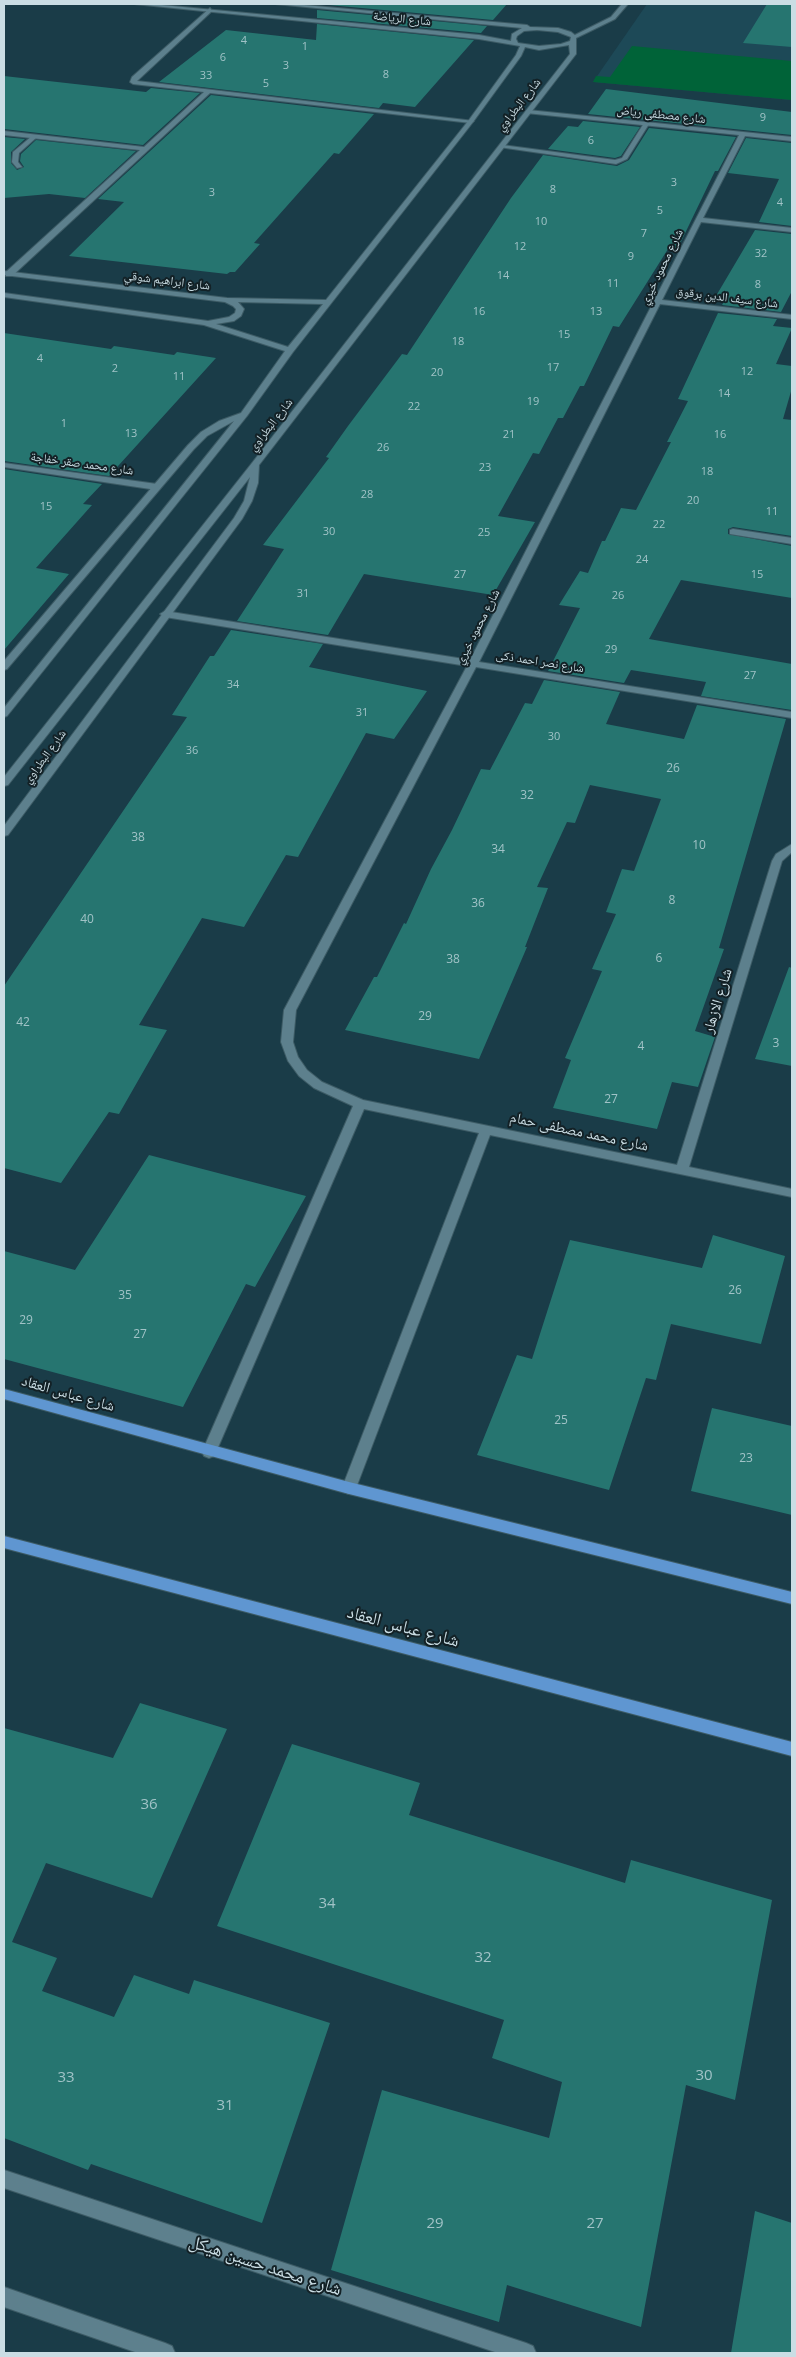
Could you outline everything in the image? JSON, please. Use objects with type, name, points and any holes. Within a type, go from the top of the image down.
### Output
[{"type":"main road","name":"شارع عباس العقاد","points":[[4,1394],[209,1452],[792,1598]]},
{"type":"main road","name":"شارع عباس العقاد","points":[[4,1542],[792,1749]]},
{"type":"street","name":"شارع الرياضة","points":[[137,4],[516,42]]},
{"type":"street","name":"شارع الرياضة","points":[[278,4],[558,30],[569,33],[573,40]]},
{"type":"street","points":[[537,28],[522,30],[514,35],[513,40],[523,46],[555,48],[612,18],[625,4]]},
{"type":"street","points":[[210,10],[133,79],[137,84],[471,121]]},
{"type":"street","name":"شارع البطراوي","points":[[4,833],[238,519],[248,501],[254,483],[255,465],[574,54],[573,40]]},
{"type":"street","name":"شارع البطراوي","points":[[4,668],[204,434],[222,423],[244,414],[290,350],[471,121],[519,55],[523,46]]},
{"type":"street","points":[[6,273],[208,92]]},
{"type":"street","name":"شارع مصطفى رياض","points":[[528,112],[792,139]]},
{"type":"street","points":[[502,147],[616,162],[624,160],[646,124]]},
{"type":"street","points":[[4,133],[145,150]]},
{"type":"street","name":"شارع محمود خيري","points":[[360,1104],[318,1086],[303,1073],[292,1058],[287,1042],[290,1010],[473,664],[660,302],[743,134]]},
{"type":"street","points":[[19,166],[15,162],[16,152],[34,137]]},
{"type":"street","points":[[699,220],[792,230]]},
{"type":"street","name":"شارع ابراهيم شوقي","points":[[6,273],[227,300],[329,302]]},
{"type":"street","points":[[4,295],[205,323],[290,350]]},
{"type":"street","points":[[205,323],[219,322],[238,314],[240,309],[236,304],[227,300]]},
{"type":"street","name":"شارع سيف الدين برقوق","points":[[660,302],[792,317]]},
{"type":"street","points":[[4,714],[244,414]]},
{"type":"street","name":"شارع محمد صقر خفاجة","points":[[4,465],[157,487]]},
{"type":"street","points":[[4,783],[255,465]]},
{"type":"street","points":[[733,532],[792,541]]},
{"type":"street","name":"شارع نصر احمد ذكى","points":[[166,614],[792,715]]},
{"type":"street","name":"شارع الازهار","points":[[682,1170],[777,861],[780,856],[792,847]]},
{"type":"street","points":[[209,1452],[360,1104]]},
{"type":"street","name":"شارع محمد مصطفى حمام","points":[[360,1104],[792,1193]]},
{"type":"street","points":[[349,1488],[486,1130]]},
{"type":"street","name":"شارع محمد حسين هيكل","points":[[4,2179],[526,2353]]},
{"type":"street","points":[[4,2297],[165,2353]]},
{"type":"shaded area","points":[[647,4],[792,4],[792,100],[593,82]]},
{"type":"green space","points":[[632,46],[792,61],[792,100],[593,82],[596,76],[610,77]]},
{"type":"building","points":[[318,4],[507,4],[493,20]]},
{"type":"building","points":[[767,4],[792,4],[792,47],[743,43]]},
{"type":"building","points":[[317,10],[487,26],[481,33],[317,18]]},
{"type":"building","points":[[317,24],[474,40],[415,107],[383,103],[379,108],[159,82],[226,30],[316,40]]},
{"type":"building","points":[[4,76],[146,92],[151,88],[200,93],[143,145],[4,129]]},
{"type":"building","points":[[606,89],[792,112],[792,135],[588,114]]},
{"type":"building","points":[[211,95],[374,114],[339,154],[334,153],[254,243],[260,244],[235,272],[227,274],[69,256],[124,202],[98,199]]},
{"type":"building","points":[[583,121],[640,127],[621,156],[615,158],[548,149],[568,126],[578,127]]},
{"type":"building","points":[[649,128],[736,137],[718,171],[715,171],[677,250],[668,249],[619,327],[613,326],[584,386],[580,386],[563,418],[558,418],[539,454],[533,453],[498,516],[535,522],[493,595],[364,574],[328,635],[237,621],[284,549],[263,545],[329,458],[326,457],[402,354],[407,355],[511,198],[543,155],[617,166],[629,160]]},
{"type":"building","points":[[4,137],[25,139],[11,152],[11,163],[17,170],[24,167],[20,161],[21,154],[36,140],[136,151],[85,198],[49,194],[4,198]]},
{"type":"building","points":[[746,138],[792,143],[792,226],[759,222],[779,179],[728,173]]},
{"type":"building","points":[[755,230],[792,234],[792,291],[781,312],[722,305],[726,298],[716,296]]},
{"type":"building","points":[[718,313],[777,319],[773,326],[792,328],[776,364],[792,366],[792,388],[783,419],[792,420],[792,536],[733,527],[728,529],[728,534],[792,546],[792,598],[681,580],[649,639],[792,664],[792,710],[701,696],[706,682],[631,670],[624,683],[548,671],[580,608],[559,605],[580,571],[588,573],[602,541],[605,541],[621,508],[636,510],[671,442],[667,442],[688,401],[678,399]]},
{"type":"building","points":[[4,333],[111,349],[114,346],[174,355],[177,352],[216,358],[109,476],[4,461]]},
{"type":"building","points":[[4,469],[102,484],[83,504],[92,505],[36,568],[69,574],[4,650]]},
{"type":"building","points":[[231,630],[323,644],[309,667],[427,691],[394,739],[366,733],[298,857],[286,855],[244,927],[202,918],[139,1025],[167,1030],[119,1114],[109,1112],[61,1183],[4,1168],[4,986],[187,717],[172,715],[210,656],[214,656]]},
{"type":"building","points":[[544,680],[620,692],[606,724],[684,739],[697,705],[786,719],[719,948],[724,949],[695,1031],[715,1037],[698,1087],[672,1082],[657,1129],[553,1108],[571,1060],[565,1058],[602,971],[592,969],[616,914],[606,912],[622,869],[634,871],[661,799],[590,785],[575,823],[567,822],[537,887],[548,888],[525,947],[527,947],[479,1059],[345,1030],[374,977],[377,977],[404,923],[406,924],[481,769],[490,770],[525,703],[532,704]]},
{"type":"building","points":[[789,967],[792,968],[792,1066],[755,1059]]},
{"type":"building","points":[[149,1155],[306,1196],[255,1287],[246,1284],[183,1407],[4,1359],[4,1251],[75,1270]]},
{"type":"building","points":[[713,1235],[785,1256],[761,1344],[671,1324],[656,1380],[646,1378],[609,1490],[477,1455],[517,1355],[532,1359],[570,1240],[702,1268]]},
{"type":"building","points":[[712,1408],[792,1426],[792,1515],[691,1491]]},
{"type":"building","points":[[140,1703],[227,1729],[152,1898],[46,1863],[12,1942],[57,1958],[42,1991],[114,2017],[134,1975],[189,1994],[194,1980],[330,2023],[262,2223],[91,2164],[88,2170],[4,2138],[4,1728],[113,1758]]},
{"type":"building","points":[[292,1744],[420,1783],[409,1815],[625,1883],[631,1860],[772,1900],[735,2100],[686,2085],[641,2327],[507,2285],[499,2322],[331,2270],[382,2090],[549,2138],[562,2082],[492,2058],[504,2020],[217,1926]]},
{"type":"building","points":[[755,2211],[792,2223],[792,2353],[731,2353]]}]
